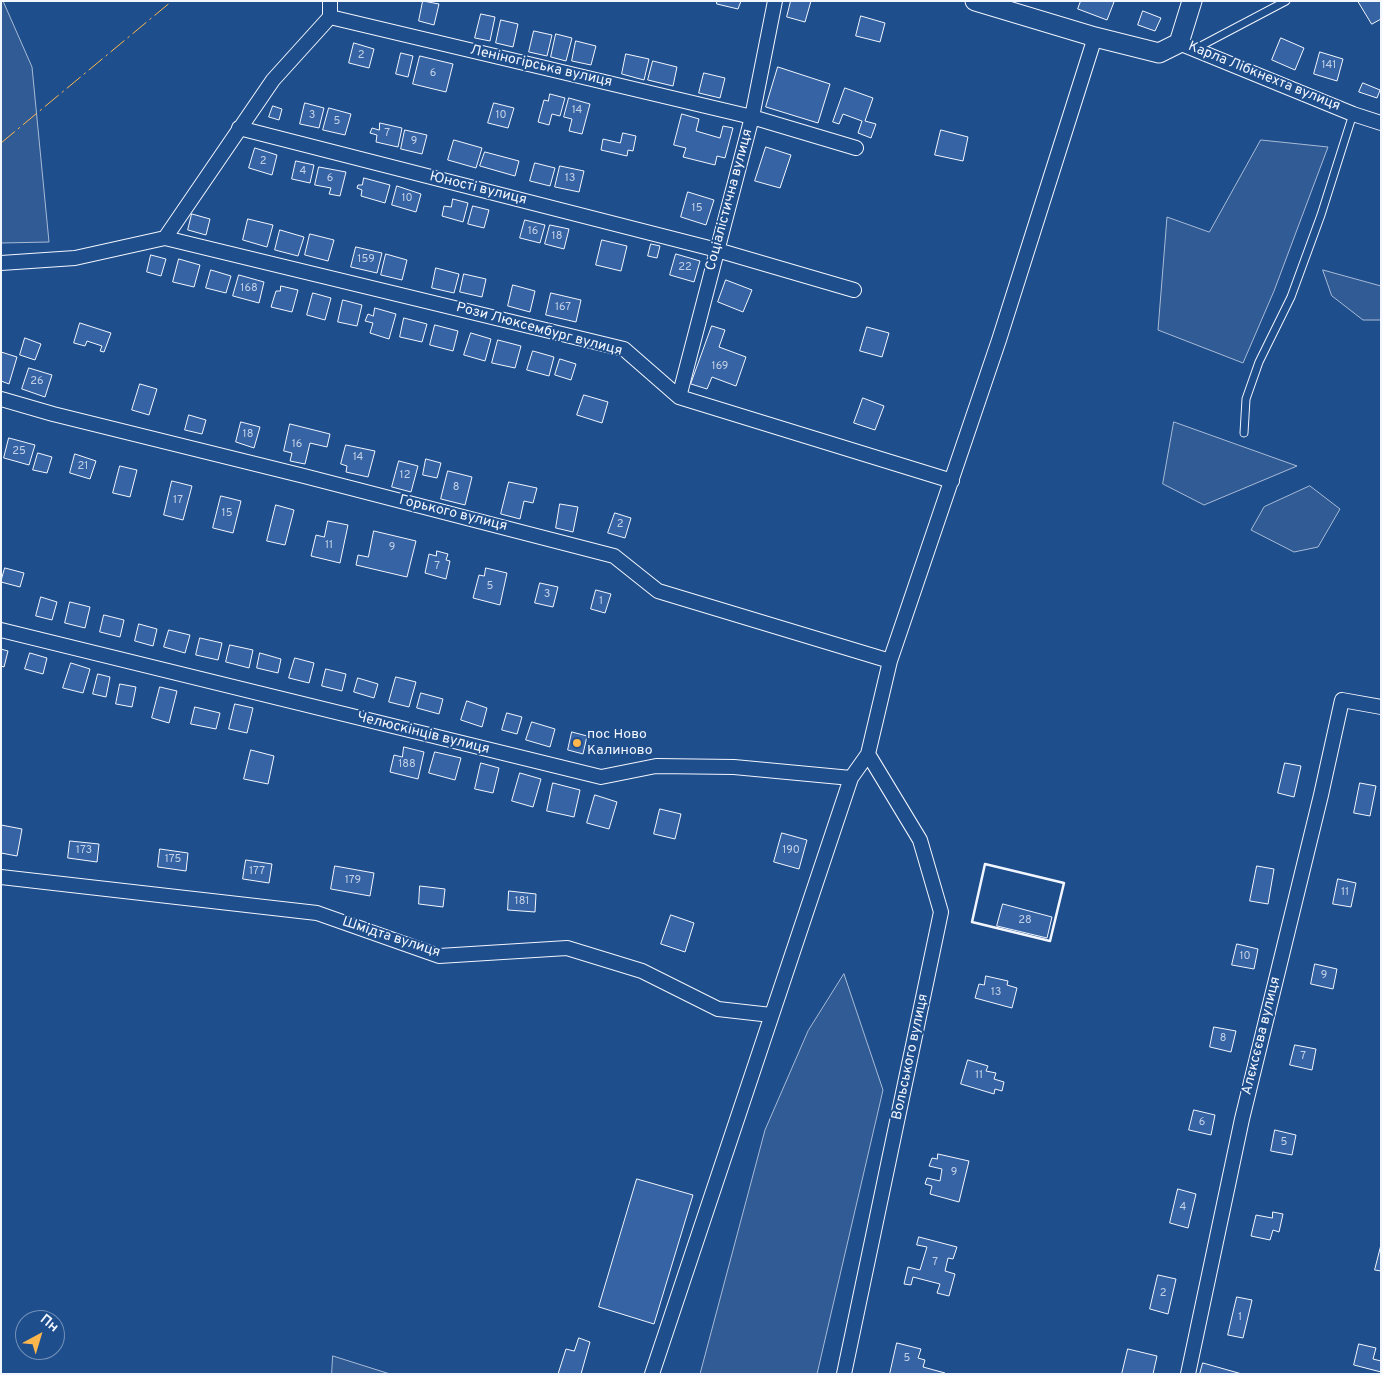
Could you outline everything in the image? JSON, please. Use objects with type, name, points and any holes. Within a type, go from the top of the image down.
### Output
[{"type":"street","points":[[1,263],[75,258],[165,238],[273,80],[330,17],[330,1]]},
{"type":"street","name":"Соціалістична вулиця","points":[[679,397],[752,117],[775,1]]},
{"type":"street","name":"Карла Лібкнехта вулиця","points":[[974,1],[1095,37],[1159,53],[1187,46],[1353,114],[1381,123]]},
{"type":"street","points":[[1187,46],[1192,1]]},
{"type":"street","name":"Леніногірська вулиця","points":[[330,17],[752,117],[856,148]]},
{"type":"street","points":[[652,1374],[851,778],[868,754],[890,661],[999,340],[1095,37]]},
{"type":"street","name":"Юності вулиця","points":[[239,128],[717,250],[854,290]]},
{"type":"street","name":"Рози Люксембург вулиця","points":[[165,238],[624,349],[679,397],[952,481]]},
{"type":"street","name":"Горького вулиця","points":[[1,399],[53,414],[614,556],[658,591],[890,661]]},
{"type":"street","name":"Челюскінців вулиця","points":[[1,630],[601,777],[656,766],[734,767],[851,778]]},
{"type":"street","name":"Алєксєєва вулиця","points":[[1188,1374],[1242,1119],[1319,805],[1342,700],[1381,707]]},
{"type":"street","name":"Вольського вулиця","points":[[844,1374],[941,912],[920,840],[868,754]]},
{"type":"street","name":"Шмідта вулиця","points":[[1,877],[317,913],[439,956],[567,948],[642,972],[718,1009],[771,1014]]},
{"type":"lane","points":[[1187,46],[1286,1]]},
{"type":"lane","points":[[1244,433],[1246,398],[1259,362],[1291,297],[1322,215],[1353,114]]},
{"type":"shaded area","points":[[1,1],[3,1],[32,67],[49,242],[1,243]]},
{"type":"shaded area","points":[[1261,140],[1328,147],[1274,291],[1243,363],[1158,330],[1167,217],[1209,232]]},
{"type":"shaded area","points":[[1323,270],[1381,286],[1381,320],[1363,320],[1332,296]]},
{"type":"shaded area","points":[[1174,422],[1297,466],[1204,505],[1163,484]]},
{"type":"shaded area","points":[[1310,486],[1340,509],[1318,547],[1294,552],[1251,530],[1264,507]]},
{"type":"shaded area","points":[[844,974],[883,1090],[817,1374],[700,1374],[765,1130],[808,1031]]},
{"type":"shaded area","points":[[333,1356],[390,1374],[332,1374]]},
{"type":"building","points":[[423,1],[439,4],[434,25],[419,21]]},
{"type":"building","points":[[717,1],[741,1],[738,9],[717,4]]},
{"type":"building","points":[[791,1],[811,1],[805,22],[787,17]]},
{"type":"building","points":[[1081,1],[1114,2],[1107,20],[1078,9]]},
{"type":"building","points":[[1358,1],[1381,1],[1381,19],[1372,24]]},
{"type":"building","points":[[1143,11],[1161,18],[1155,31],[1138,25]]},
{"type":"building","points":[[481,14],[495,17],[490,41],[475,38]]},
{"type":"building","points":[[861,16],[885,23],[880,42],[856,36]]},
{"type":"building","points":[[501,20],[518,24],[513,47],[496,43]]},
{"type":"building","points":[[534,31],[552,35],[547,56],[529,52]]},
{"type":"building","points":[[556,34],[572,38],[566,61],[551,57]]},
{"type":"building","points":[[1281,38],[1304,48],[1295,70],[1272,60]]},
{"type":"building","points":[[576,41],[596,46],[591,65],[572,61]]},
{"type":"building","points":[[354,43],[374,49],[369,68],[349,63]]},
{"type":"building","points":[[1320,52],[1343,59],[1337,81],[1314,74]]},
{"type":"building","points":[[401,53],[413,56],[408,77],[396,74]]},
{"type":"building","points":[[626,54],[649,59],[644,80],[622,74]]},
{"type":"building","points":[[420,56],[453,64],[446,92],[413,84]]},
{"type":"building","points":[[653,61],[677,67],[673,86],[648,80]]},
{"type":"building","points":[[778,67],[830,84],[818,123],[766,107]]},
{"type":"building","points":[[704,73],[725,78],[720,98],[699,93]]},
{"type":"building","points":[[1363,83],[1380,90],[1377,98],[1359,92]]},
{"type":"building","points":[[845,88],[873,98],[865,121],[876,124],[871,138],[858,133],[862,121],[843,114],[839,124],[833,122]]},
{"type":"building","points":[[550,94],[565,98],[560,116],[552,114],[549,125],[538,122],[544,100],[548,101]]},
{"type":"building","points":[[569,98],[590,104],[582,134],[569,131],[572,119],[564,117]]},
{"type":"building","points":[[305,103],[324,108],[319,128],[300,124]]},
{"type":"building","points":[[494,103],[514,108],[508,128],[488,123]]},
{"type":"building","points":[[273,106],[282,109],[279,120],[269,117]]},
{"type":"building","points":[[329,108],[351,114],[345,135],[323,130]]},
{"type":"building","points":[[682,114],[699,119],[696,131],[720,138],[723,126],[733,128],[725,158],[717,156],[715,165],[683,157],[686,148],[674,145]]},
{"type":"building","points":[[380,123],[402,128],[398,147],[376,142],[377,135],[370,133],[372,128],[379,130]]},
{"type":"building","points":[[405,130],[427,135],[422,154],[401,149]]},
{"type":"building","points":[[941,130],[968,137],[963,161],[935,155]]},
{"type":"building","points":[[623,133],[636,136],[633,151],[628,150],[627,156],[601,150],[603,139],[620,143]]},
{"type":"building","points":[[454,140],[482,148],[476,168],[448,160]]},
{"type":"building","points":[[766,147],[791,155],[780,188],[755,181]]},
{"type":"building","points":[[255,148],[277,155],[272,175],[249,168]]},
{"type":"building","points":[[485,152],[519,161],[515,176],[480,166]]},
{"type":"building","points":[[296,161],[314,165],[310,183],[292,179]]},
{"type":"building","points":[[535,163],[555,168],[550,186],[530,181]]},
{"type":"building","points":[[560,166],[584,171],[579,192],[555,187]]},
{"type":"building","points":[[319,167],[346,172],[340,196],[329,194],[331,188],[315,185]]},
{"type":"building","points":[[364,178],[390,185],[385,203],[361,196],[362,190],[357,188],[358,185],[362,185]]},
{"type":"building","points":[[397,186],[421,194],[416,212],[392,205]]},
{"type":"building","points":[[688,192],[714,200],[706,225],[681,217]]},
{"type":"building","points":[[453,199],[468,203],[463,222],[442,216],[444,206],[451,207]]},
{"type":"building","points":[[473,206],[489,210],[484,228],[468,224]]},
{"type":"building","points":[[192,214],[210,219],[206,235],[188,230]]},
{"type":"building","points":[[248,219],[273,225],[267,247],[243,240]]},
{"type":"building","points":[[525,220],[545,225],[540,243],[520,238]]},
{"type":"building","points":[[550,225],[569,229],[564,249],[545,244]]},
{"type":"building","points":[[280,230],[304,237],[298,256],[275,250]]},
{"type":"building","points":[[310,234],[334,240],[328,261],[305,255]]},
{"type":"building","points":[[602,240],[627,246],[621,271],[596,265]]},
{"type":"building","points":[[651,244],[660,246],[657,258],[648,256]]},
{"type":"building","points":[[356,247],[382,253],[377,273],[351,267]]},
{"type":"building","points":[[386,254],[407,260],[402,280],[381,275]]},
{"type":"building","points":[[676,254],[700,261],[694,282],[670,275]]},
{"type":"building","points":[[151,255],[166,259],[161,276],[147,272]]},
{"type":"building","points":[[179,259],[200,265],[194,287],[173,282]]},
{"type":"building","points":[[436,268],[459,274],[454,293],[432,288]]},
{"type":"building","points":[[211,270],[231,276],[226,293],[206,288]]},
{"type":"building","points":[[464,274],[486,279],[482,297],[460,292]]},
{"type":"building","points":[[239,275],[264,282],[259,303],[233,296]]},
{"type":"building","points":[[726,280],[752,290],[743,312],[718,302]]},
{"type":"building","points":[[513,285],[535,291],[530,312],[508,306]]},
{"type":"building","points":[[281,286],[298,290],[292,312],[271,307],[276,291],[280,291]]},
{"type":"building","points":[[313,293],[331,298],[325,320],[307,315]]},
{"type":"building","points":[[551,293],[581,300],[576,322],[546,315]]},
{"type":"building","points":[[343,300],[362,305],[357,326],[338,322]]},
{"type":"building","points":[[375,308],[396,314],[389,339],[370,333],[373,323],[365,321],[368,314],[373,316]]},
{"type":"building","points":[[404,318],[427,324],[422,342],[400,337]]},
{"type":"building","points":[[80,323],[111,333],[104,352],[100,351],[102,346],[87,341],[85,346],[74,343]]},
{"type":"building","points":[[435,325],[458,331],[453,351],[430,345]]},
{"type":"building","points":[[712,326],[725,330],[719,347],[746,357],[736,386],[712,377],[707,389],[691,384]]},
{"type":"building","points":[[867,327],[889,333],[882,357],[860,351]]},
{"type":"building","points":[[471,333],[491,339],[485,361],[464,355]]},
{"type":"building","points":[[25,338],[41,344],[35,360],[20,355]]},
{"type":"building","points":[[498,340],[521,346],[515,368],[492,363]]},
{"type":"building","points":[[533,351],[554,357],[549,376],[527,370]]},
{"type":"building","points":[[1,352],[17,357],[9,384],[1,381]]},
{"type":"building","points":[[560,359],[576,364],[571,380],[555,375]]},
{"type":"building","points":[[29,368],[52,375],[45,397],[22,389]]},
{"type":"building","points":[[140,384],[157,389],[149,415],[132,410]]},
{"type":"building","points":[[584,395],[608,402],[602,423],[577,415]]},
{"type":"building","points":[[863,398],[884,406],[875,430],[854,423]]},
{"type":"building","points":[[189,415],[206,420],[202,434],[185,430]]},
{"type":"building","points":[[241,422],[260,427],[254,448],[236,442]]},
{"type":"building","points":[[290,424],[330,434],[327,447],[310,443],[305,464],[290,461],[292,453],[284,451]]},
{"type":"building","points":[[9,438],[35,445],[29,465],[4,458]]},
{"type":"building","points":[[346,445],[375,451],[368,477],[346,472],[347,466],[341,464]]},
{"type":"building","points":[[38,453],[52,457],[47,473],[33,470]]},
{"type":"building","points":[[75,454],[96,461],[90,479],[70,473]]},
{"type":"building","points":[[426,459],[441,463],[437,478],[423,475]]},
{"type":"building","points":[[399,461],[418,466],[411,492],[392,487]]},
{"type":"building","points":[[120,466],[137,470],[130,497],[113,493]]},
{"type":"building","points":[[448,471],[472,477],[465,505],[441,499]]},
{"type":"building","points":[[172,481],[192,486],[183,520],[164,515]]},
{"type":"building","points":[[509,482],[537,488],[533,503],[524,501],[520,519],[501,514]]},
{"type":"building","points":[[221,496],[241,501],[233,533],[213,528]]},
{"type":"building","points":[[560,504],[578,507],[573,532],[556,528]]},
{"type":"building","points":[[276,505],[294,510],[285,545],[267,541]]},
{"type":"building","points":[[615,513],[631,518],[625,538],[608,533]]},
{"type":"building","points":[[328,521],[348,525],[340,563],[311,556],[316,535],[324,537]]},
{"type":"building","points":[[374,531],[416,541],[407,577],[356,565],[358,555],[368,557]]},
{"type":"building","points":[[437,551],[448,554],[446,560],[450,561],[446,579],[425,573],[429,554],[436,556]]},
{"type":"building","points":[[5,568],[24,573],[20,587],[1,582]]},
{"type":"building","points":[[486,568],[507,573],[500,605],[473,598],[479,575],[484,576]]},
{"type":"building","points":[[540,583],[558,587],[553,607],[535,603]]},
{"type":"building","points":[[596,590],[611,594],[605,613],[591,609]]},
{"type":"building","points":[[41,597],[57,602],[52,620],[36,616]]},
{"type":"building","points":[[70,602],[90,607],[85,628],[65,623]]},
{"type":"building","points":[[104,615],[124,620],[120,637],[100,632]]},
{"type":"building","points":[[139,624],[157,629],[153,646],[135,641]]},
{"type":"building","points":[[169,630],[190,635],[185,653],[164,647]]},
{"type":"building","points":[[200,638],[222,643],[218,660],[196,655]]},
{"type":"building","points":[[230,645],[253,650],[249,668],[226,662]]},
{"type":"building","points":[[1,649],[8,651],[4,667],[1,666]]},
{"type":"building","points":[[30,653],[47,658],[43,674],[25,669]]},
{"type":"building","points":[[260,653],[281,659],[278,673],[257,668]]},
{"type":"building","points":[[295,658],[314,663],[309,683],[289,678]]},
{"type":"building","points":[[71,663],[90,669],[83,693],[63,688]]},
{"type":"building","points":[[326,669],[346,674],[342,691],[322,686]]},
{"type":"building","points":[[98,674],[110,677],[106,697],[93,694]]},
{"type":"building","points":[[396,677],[416,682],[409,707],[389,702]]},
{"type":"building","points":[[358,678],[378,684],[374,698],[354,692]]},
{"type":"building","points":[[120,684],[136,687],[132,707],[116,704]]},
{"type":"building","points":[[160,687],[177,691],[169,723],[152,718]]},
{"type":"building","points":[[421,693],[443,699],[439,714],[417,708]]},
{"type":"building","points":[[467,701],[487,708],[482,727],[461,720]]},
{"type":"building","points":[[235,704],[253,708],[247,733],[229,729]]},
{"type":"building","points":[[195,707],[220,713],[216,729],[191,724]]},
{"type":"building","points":[[507,713],[522,717],[517,734],[502,730]]},
{"type":"building","points":[[532,722],[555,729],[550,747],[526,740]]},
{"type":"building","name":"пос Ново Калиново","points":[[572,732],[587,736],[583,754],[568,750]]},
{"type":"building","points":[[404,747],[424,752],[418,779],[390,772],[394,755],[402,757]]},
{"type":"building","points":[[251,750],[274,756],[268,784],[244,779]]},
{"type":"building","points":[[435,752],[461,758],[455,780],[429,773]]},
{"type":"building","points":[[481,763],[499,768],[493,793],[475,789]]},
{"type":"building","points":[[1285,763],[1301,766],[1294,797],[1278,793]]},
{"type":"building","points":[[520,773],[541,779],[533,807],[512,801]]},
{"type":"building","points":[[553,783],[580,790],[574,817],[547,811]]},
{"type":"building","points":[[1360,783],[1376,786],[1370,816],[1354,813]]},
{"type":"building","points":[[595,795],[617,802],[609,829],[587,823]]},
{"type":"building","points":[[660,809],[681,814],[675,839],[654,834]]},
{"type":"building","points":[[1,825],[22,829],[17,856],[1,853]]},
{"type":"building","points":[[782,833],[807,840],[799,869],[774,862]]},
{"type":"building","points":[[70,841],[99,844],[97,862],[68,858]]},
{"type":"building","points":[[160,849],[188,853],[186,871],[158,867]]},
{"type":"building","points":[[246,860],[272,864],[269,883],[243,879]]},
{"type":"building","points":[[335,866],[374,873],[370,896],[331,889]]},
{"type":"building","points":[[1257,866],[1274,869],[1268,904],[1250,901]]},
{"type":"building","points":[[1338,879],[1356,883],[1351,907],[1333,904]]},
{"type":"building","points":[[420,886],[445,889],[443,907],[419,904]]},
{"type":"building","points":[[509,891],[536,894],[535,912],[508,910]]},
{"type":"building","points":[[1003,904],[1052,917],[1047,938],[997,926]]},
{"type":"building","points":[[671,915],[694,923],[685,952],[661,944]]},
{"type":"building","points":[[1237,944],[1258,949],[1254,969],[1232,965]]},
{"type":"building","points":[[1315,964],[1337,969],[1333,989],[1311,984]]},
{"type":"building","points":[[986,976],[1008,981],[1007,985],[1017,988],[1012,1008],[975,998],[979,984],[984,985]]},
{"type":"building","points":[[1214,1027],[1236,1031],[1231,1052],[1210,1047]]},
{"type":"building","points":[[1295,1045],[1316,1049],[1312,1070],[1290,1065]]},
{"type":"building","points":[[968,1060],[988,1066],[986,1071],[996,1073],[994,1079],[1004,1082],[1002,1091],[995,1089],[994,1094],[961,1084]]},
{"type":"building","points":[[1194,1110],[1215,1115],[1211,1135],[1189,1130]]},
{"type":"building","points":[[1275,1130],[1296,1135],[1292,1155],[1271,1151]]},
{"type":"building","points":[[938,1154],[969,1161],[959,1202],[930,1194],[932,1186],[925,1184],[927,1178],[940,1181],[942,1169],[929,1166],[932,1158],[937,1159]]},
{"type":"building","points":[[637,1179],[693,1195],[654,1324],[599,1307]]},
{"type":"building","points":[[1178,1189],[1196,1194],[1188,1228],[1170,1223]]},
{"type":"building","points":[[1273,1212],[1283,1214],[1279,1232],[1273,1230],[1270,1240],[1251,1236],[1256,1215],[1272,1218]]},
{"type":"building","points":[[919,1237],[957,1247],[953,1259],[948,1258],[945,1271],[955,1274],[949,1296],[937,1293],[940,1284],[913,1277],[911,1285],[904,1284],[908,1267],[920,1270],[927,1247],[917,1245]]},
{"type":"building","points":[[1381,1245],[1381,1271],[1375,1270]]},
{"type":"building","points":[[1158,1275],[1176,1279],[1168,1314],[1150,1309]]},
{"type":"building","points":[[1237,1297],[1252,1300],[1243,1338],[1228,1335]]},
{"type":"building","points":[[579,1338],[590,1342],[581,1374],[558,1374],[566,1349],[574,1351]]},
{"type":"building","points":[[897,1343],[921,1349],[918,1358],[925,1360],[923,1367],[945,1374],[890,1374]]},
{"type":"building","points":[[1359,1344],[1376,1348],[1373,1359],[1381,1361],[1381,1372],[1354,1365]]},
{"type":"building","points":[[1128,1349],[1157,1356],[1153,1374],[1122,1374]]},
{"type":"building","points":[[1203,1363],[1242,1374],[1200,1374]]},
{"type":"wall","points":[[985,864],[1064,883],[1050,941],[972,922],[985,864]]},
{"type":"power","points":[[1,143],[172,1]]},
{"type":"place","name":"пос Ново Калиново","points":[[577,743]]}]
